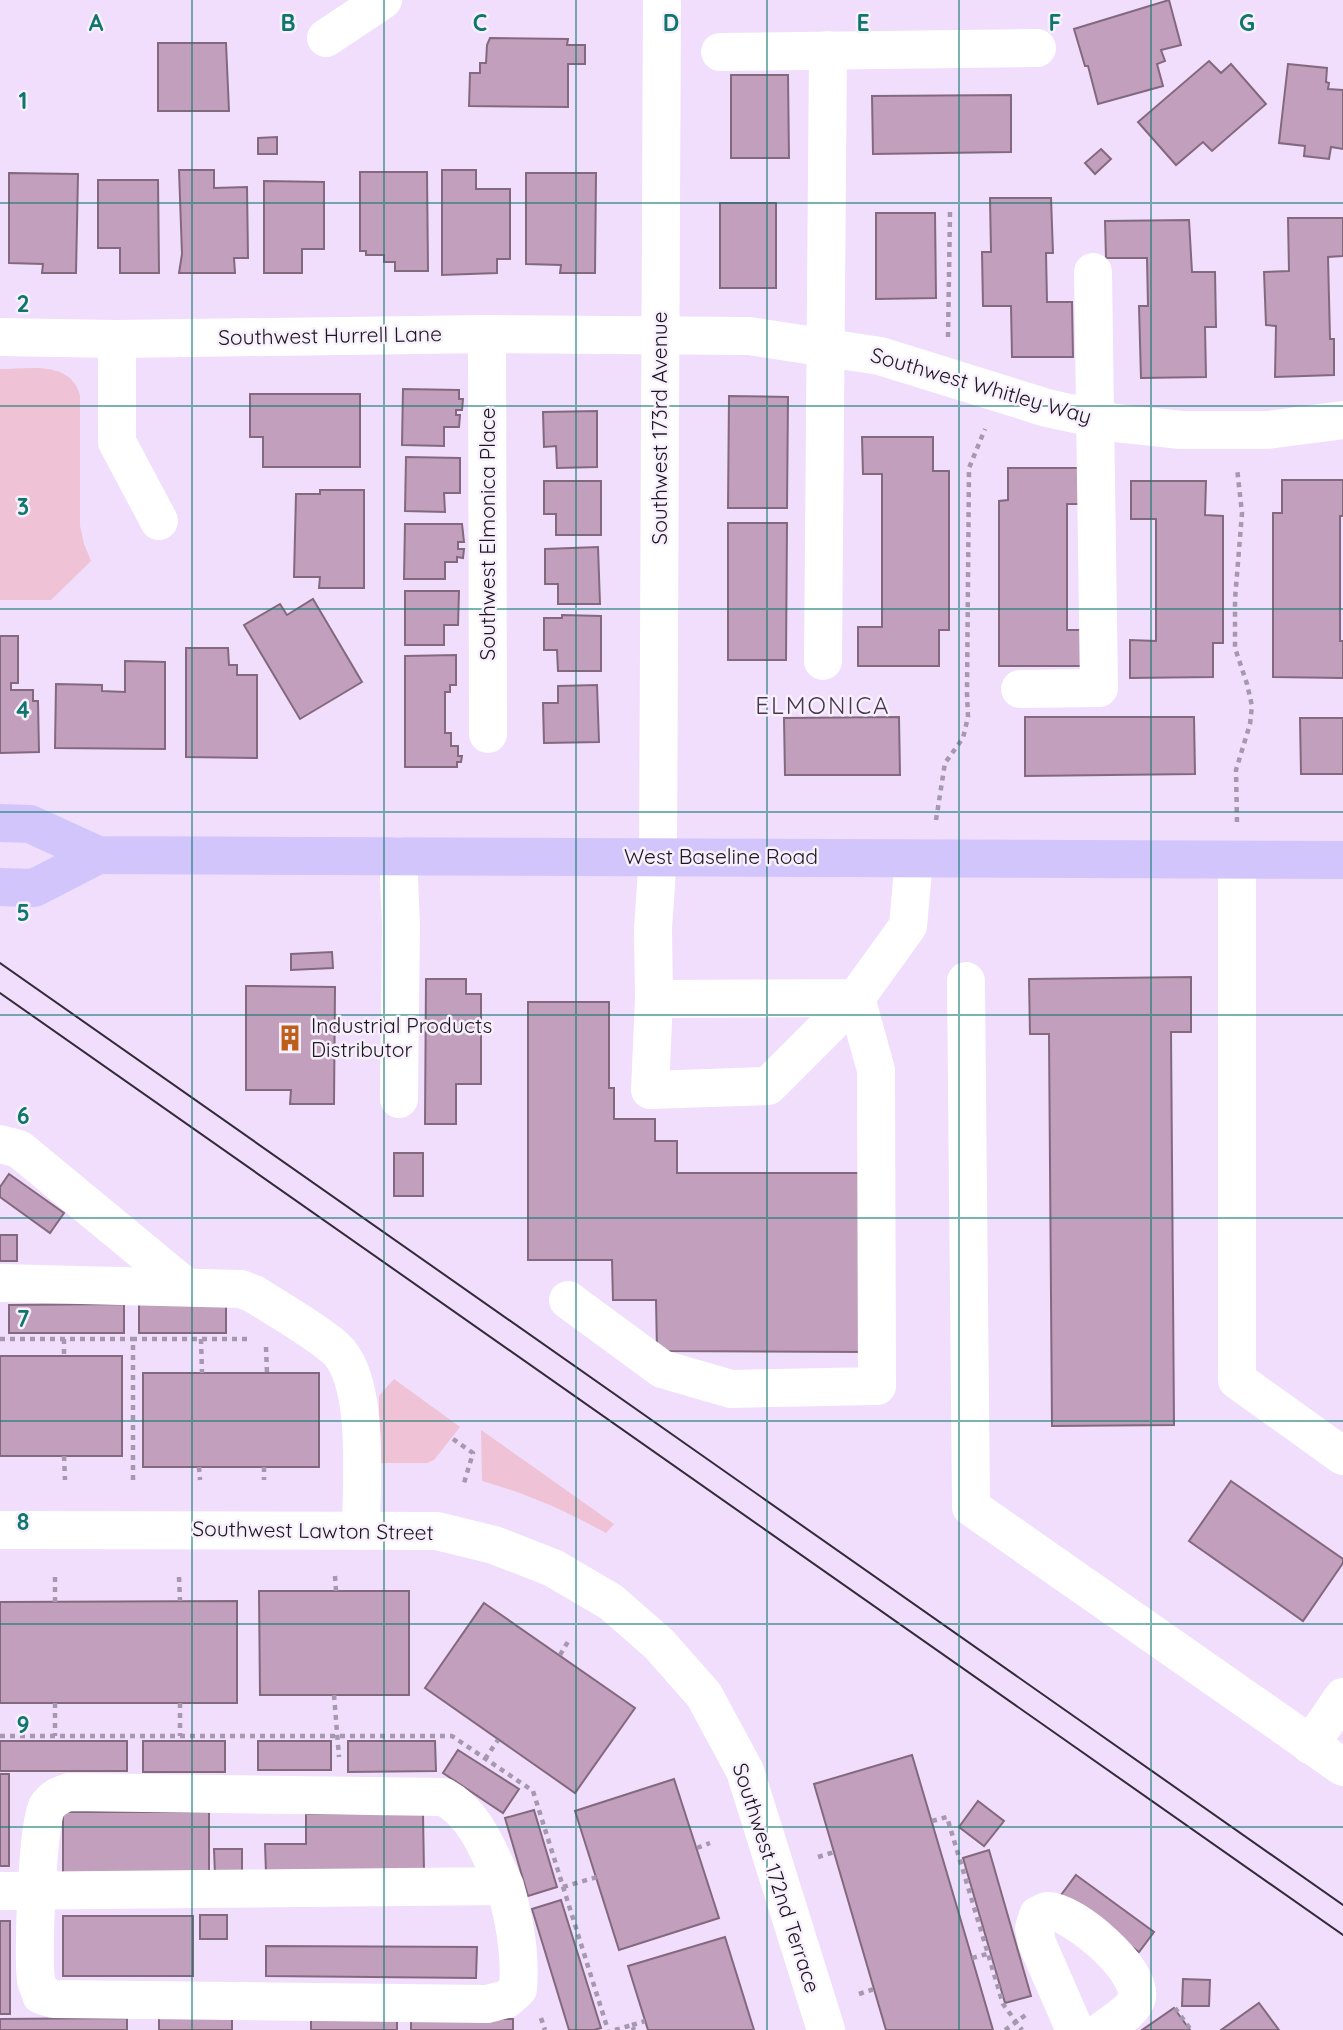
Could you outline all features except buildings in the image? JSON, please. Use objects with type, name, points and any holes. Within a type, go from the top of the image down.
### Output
[{"type":"main road","name":"West Baseline Road","points":[[0,823],[30,824],[98,855],[1343,860]]},
{"type":"main road","name":"West Baseline Road","points":[[0,887],[34,888],[98,855]]},
{"type":"street","points":[[326,38],[383,0]]},
{"type":"street","name":"Southwest 173rd Avenue","points":[[662,0],[658,856],[653,928],[654,999],[650,1090],[768,1086],[856,998]]},
{"type":"street","points":[[720,52],[1037,48]]},
{"type":"street","points":[[823,661],[828,50]]},
{"type":"street","points":[[1020,689],[1100,688],[1093,272]]},
{"type":"street","name":"Southwest Hurrell Lane","points":[[0,337],[117,339],[487,334],[660,335]]},
{"type":"street","name":"Southwest Elmonica Place","points":[[487,334],[488,734]]},
{"type":"street","name":"Southwest Whitley Way","points":[[660,335],[749,336],[880,356],[1047,408],[1096,419],[1181,430],[1267,430],[1343,420]]},
{"type":"street","points":[[117,339],[117,442],[159,521]]},
{"type":"street","points":[[398,856],[401,926],[399,1099]]},
{"type":"street","points":[[856,998],[908,926],[922,859]]},
{"type":"street","points":[[1237,860],[1237,1380],[1343,1456]]},
{"type":"street","points":[[966,981],[971,1507],[1343,1768]]},
{"type":"street","points":[[654,999],[856,998]]},
{"type":"street","points":[[568,1300],[662,1369],[731,1389],[877,1386],[876,1070],[856,998]]},
{"type":"street","points":[[0,1144],[19,1149],[186,1286]]},
{"type":"street","points":[[0,1283],[241,1289],[254,1294],[336,1349],[349,1365],[360,1401],[361,1531]]},
{"type":"street","name":"Southwest Lawton Street","points":[[0,1530],[438,1531],[494,1545],[553,1568],[611,1602]]},
{"type":"street","name":"Southwest 172nd Terrace","points":[[611,1602],[659,1644],[704,1695],[745,1771],[826,2030]]},
{"type":"street","points":[[1310,1745],[1343,1697]]},
{"type":"street","points":[[69,1792],[340,1796],[444,1797],[457,1804],[477,1829],[505,1886],[515,1922],[520,1968],[518,1989],[507,1999],[486,2004],[283,2016],[54,1999],[41,1995],[36,1981],[41,1822],[47,1807],[57,1796],[69,1792]]},
{"type":"street","points":[[0,1891],[505,1886]]},
{"type":"street","points":[[1075,2030],[1037,1943],[1034,1928],[1038,1915],[1047,1911],[1059,1913],[1076,1922],[1128,1968],[1135,1982],[1137,1997],[1130,2009],[1103,2030]]},
{"type":"path","points":[[948,378],[950,212]]},
{"type":"path","points":[[922,859],[945,763],[963,737],[968,717],[969,468],[999,394]]},
{"type":"path","points":[[1228,430],[1239,476],[1242,513],[1235,599],[1235,648],[1251,706],[1250,724],[1236,770],[1237,860]]},
{"type":"path","points":[[0,1339],[253,1339]]},
{"type":"path","points":[[64,1339],[64,1356]]},
{"type":"path","points":[[133,1339],[133,1480]]},
{"type":"path","points":[[201,1339],[202,1373]]},
{"type":"path","points":[[266,1339],[267,1373]]},
{"type":"path","points":[[453,1439],[472,1453],[464,1483]]},
{"type":"path","points":[[64,1456],[65,1480]]},
{"type":"path","points":[[199,1467],[200,1480]]},
{"type":"path","points":[[264,1467],[264,1480]]},
{"type":"path","points":[[335,1576],[336,1591]]},
{"type":"path","points":[[55,1577],[55,1602]]},
{"type":"path","points":[[179,1577],[180,1601]]},
{"type":"path","points":[[560,1656],[569,1640]]},
{"type":"path","points":[[334,1695],[340,1796]]},
{"type":"path","points":[[55,1703],[55,1736]]},
{"type":"path","points":[[180,1703],[180,1736]]},
{"type":"path","points":[[485,1759],[498,1740]]},
{"type":"path","points":[[932,1821],[947,1817],[1003,2004],[1022,2030]]},
{"type":"path","points":[[697,1848],[710,1843]]},
{"type":"path","points":[[818,1857],[834,1852]]},
{"type":"path","points":[[563,1887],[597,1877]]},
{"type":"path","points":[[972,1958],[987,1954]]},
{"type":"path","points":[[859,1994],[874,1989]]},
{"type":"path","points":[[615,2030],[633,2027],[645,2021]]},
{"type":"shaded area","points":[[35,368],[58,371],[75,384],[80,395],[80,526],[91,561],[51,600],[0,600],[0,369]]},
{"type":"shaded area","points":[[394,1379],[460,1427],[434,1460],[427,1463],[379,1463],[379,1396]]},
{"type":"shaded area","points":[[481,1430],[614,1524],[606,1533],[546,1503],[482,1481]]},
{"type":"tram line","points":[[0,963],[1343,1905]]},
{"type":"tram line","points":[[0,993],[1343,1935]]},
{"type":"place","name":"Industrial Products Distributor","points":[[290,1038]]},
{"type":"district","name":"ELMONICA","points":[[823,706]]}]
